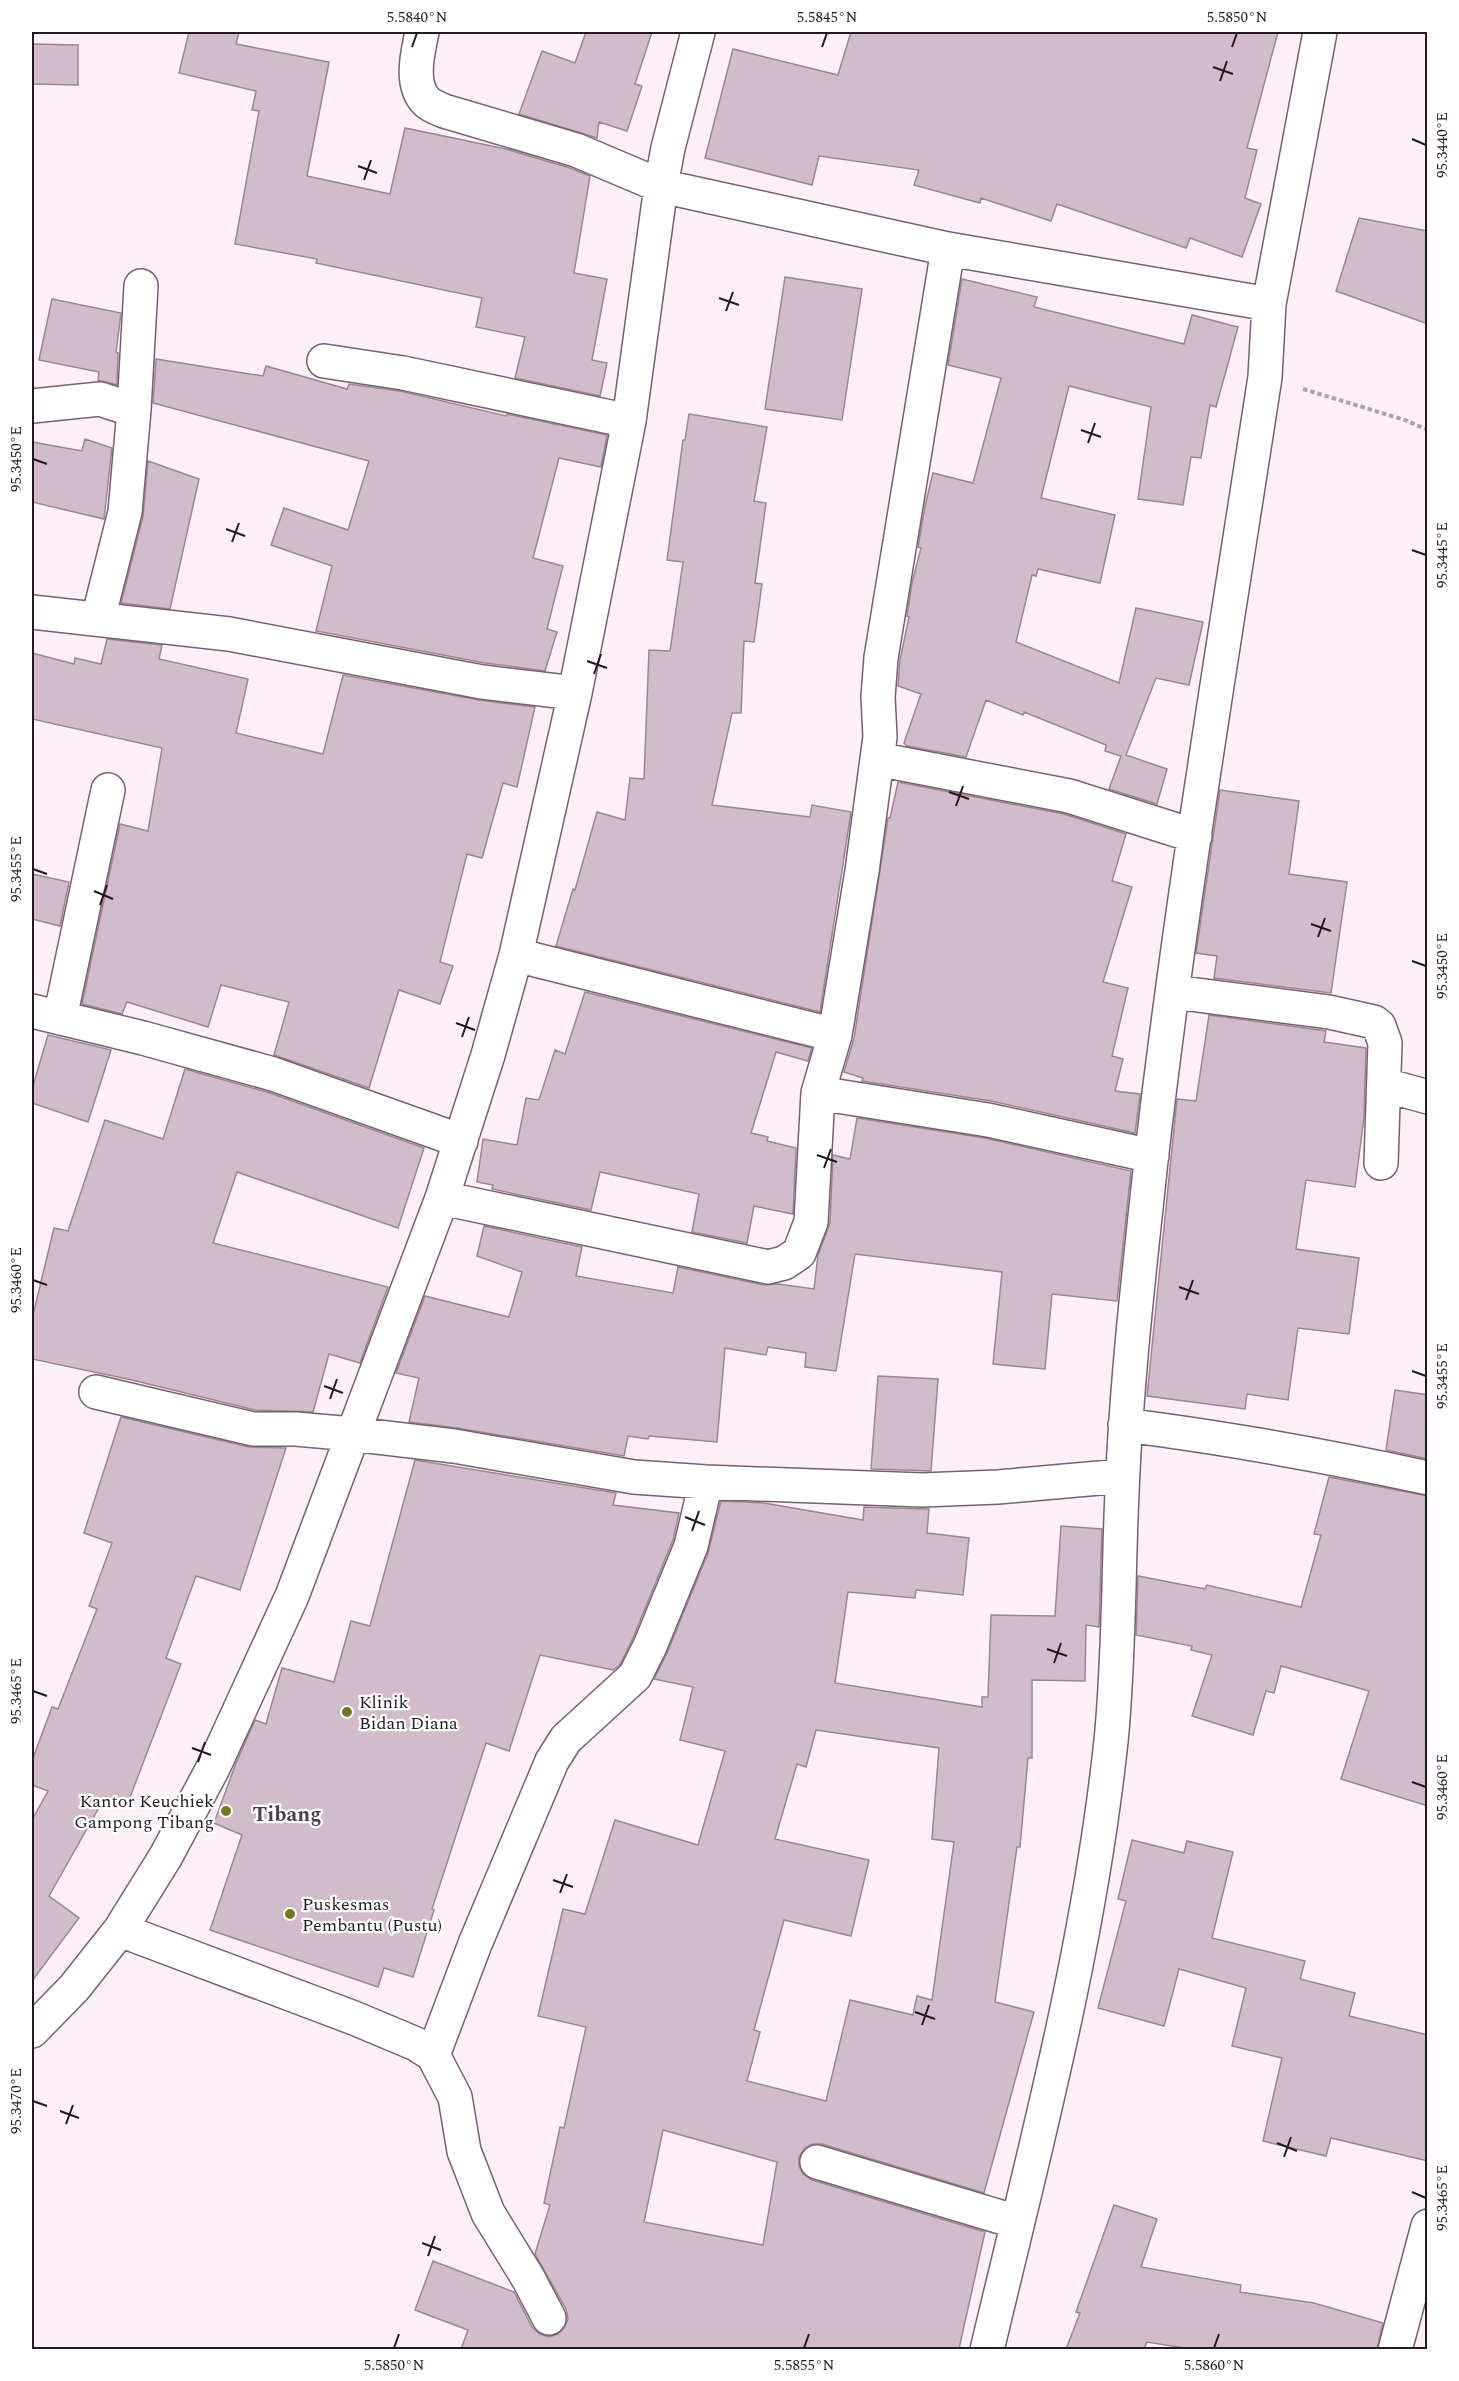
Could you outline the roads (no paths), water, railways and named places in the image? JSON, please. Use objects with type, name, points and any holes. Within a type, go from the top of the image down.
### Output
[{"type":"street","points":[[422,32],[416,62],[418,86],[428,103],[444,111],[576,150],[661,186],[948,249],[1269,304]]},
{"type":"street","points":[[32,2031],[74,1988],[120,1930],[166,1856],[213,1768],[292,1596],[442,1198],[461,1141],[516,955],[575,693],[629,421],[661,186],[698,32]]},
{"type":"street","points":[[987,2349],[1072,1994],[1088,1905],[1111,1740],[1125,1425],[1152,1156],[1194,836],[1265,377],[1269,304],[1320,32]]},
{"type":"street","points":[[442,1198],[768,1267],[784,1263],[799,1253],[811,1222],[818,1094],[835,1035],[862,871],[880,737],[878,697],[881,658],[948,249]]},
{"type":"street","points":[[98,619],[125,512],[141,286]]},
{"type":"street","points":[[324,361],[403,373],[629,421]]},
{"type":"street","points":[[32,406],[100,399],[134,410]]},
{"type":"street","points":[[32,612],[229,633],[482,682],[575,693]]},
{"type":"street","points":[[877,759],[1069,796],[1194,836]]},
{"type":"street","points":[[108,790],[46,1015],[143,1038],[273,1074],[461,1141]]},
{"type":"street","points":[[516,955],[835,1035]]},
{"type":"street","points":[[1174,992],[1296,1007],[1367,1019],[1378,1026],[1385,1043],[1381,1163]]},
{"type":"street","points":[[1385,1085],[1428,1097]]},
{"type":"street","points":[[818,1094],[988,1120],[1152,1156]]},
{"type":"street","points":[[96,1392],[253,1429],[296,1429],[454,1446],[634,1477],[922,1490],[998,1487],[1122,1476]]},
{"type":"street","points":[[1125,1425],[1190,1433],[1338,1458],[1428,1478]]},
{"type":"street","points":[[433,2055],[475,1944],[552,1761],[566,1739],[635,1676],[650,1646],[691,1546],[706,1482]]},
{"type":"street","points":[[120,1930],[354,2018],[416,2044],[433,2055],[455,2097],[464,2151],[488,2212],[549,2318]]},
{"type":"street","points":[[817,2162],[1017,2222]]},
{"type":"street","points":[[1395,2349],[1428,2226]]},
{"type":"place","name":"Klinik Bidan Diana","points":[[347,1712]]},
{"type":"place","name":"Kantor Keuchiek Gampong Tibang","points":[[226,1811]]},
{"type":"place","name":"Puskesmas Pembantu (Pustu)","points":[[290,1914]]},
{"type":"district","name":"Tibang","points":[[287,1814]]}]
